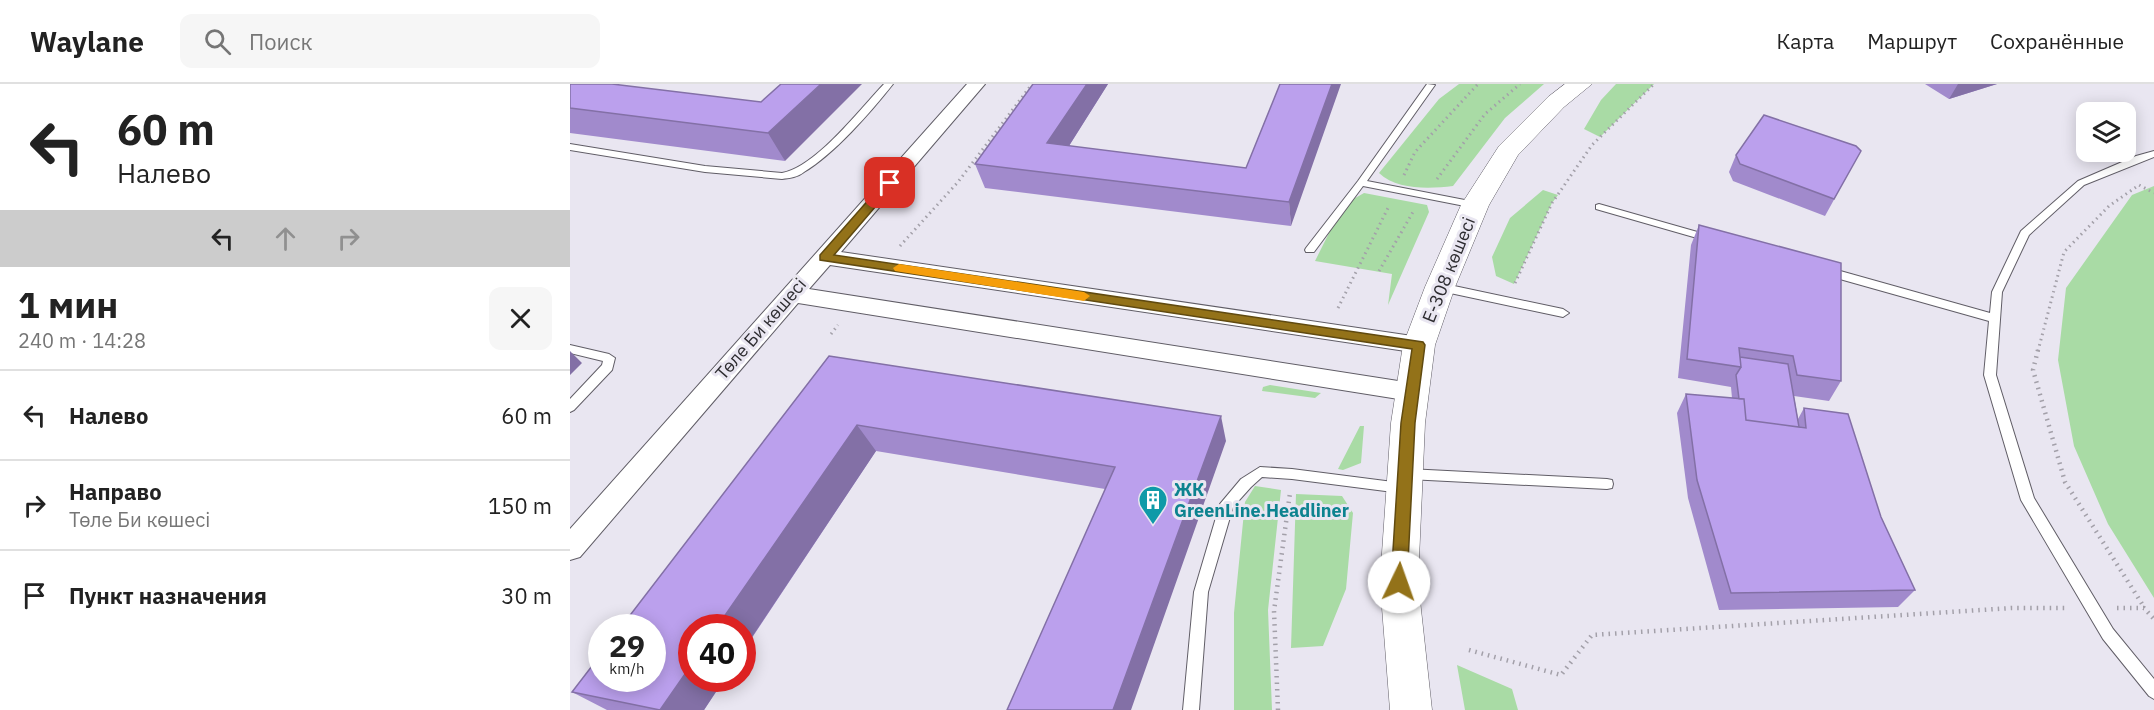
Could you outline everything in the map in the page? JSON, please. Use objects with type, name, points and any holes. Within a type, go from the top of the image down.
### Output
[{"type":"street","name":"Төле Би көшесі","points":[[570,548],[976,84]]},
{"type":"street","name":"Е-308 көшесі","points":[[1411,710],[1399,582],[1411,392],[1419,345],[1440,287],[1475,205],[1508,151],[1556,102],[1580,84]]},
{"type":"street","points":[[825,257],[1419,345]]},
{"type":"street","points":[[791,294],[1411,392]]},
{"type":"lane","points":[[570,147],[705,169],[782,176],[801,170],[823,152],[889,84]]},
{"type":"lane","points":[[1310,250],[1431,85]]},
{"type":"lane","points":[[2154,154],[2139,158],[2081,183],[2025,233],[1997,292],[1990,375],[2028,500],[2108,634],[2154,691]]},
{"type":"lane","points":[[1361,183],[1475,205]]},
{"type":"lane","points":[[1599,207],[1723,243]]},
{"type":"lane","points":[[1814,268],[1995,319]]},
{"type":"lane","points":[[1440,287],[1563,313]]},
{"type":"lane","points":[[570,349],[609,358],[608,367],[570,407]]},
{"type":"lane","points":[[1191,710],[1201,592],[1227,504],[1246,483],[1260,472],[1404,481],[1607,484]]},
{"type":"path","points":[[906,238],[958,182],[1032,84]]},
{"type":"path","points":[[1329,306],[1340,308],[1415,152],[1478,84]]},
{"type":"path","points":[[1379,271],[1425,195],[1485,114],[1520,84]]},
{"type":"path","points":[[1508,301],[1552,203],[1592,145],[1654,84]]},
{"type":"path","points":[[2154,193],[2139,185],[2109,206],[2064,252],[2033,370],[2065,482],[2154,620]]},
{"type":"path","points":[[897,250],[909,251]]},
{"type":"path","points":[[1278,710],[1274,610],[1292,474]]},
{"type":"path","points":[[1469,650],[1561,675],[1592,635],[2012,608],[2145,608]]},
{"type":"green space","points":[[1459,84],[1544,84],[1505,118],[1453,186],[1414,187],[1386,179],[1379,173],[1439,99]]},
{"type":"green space","points":[[1616,84],[1654,84],[1600,137],[1584,129],[1601,100]]},
{"type":"green space","points":[[2154,186],[2154,598],[2108,524],[2074,446],[2058,360],[2066,288],[2132,195]]},
{"type":"green space","points":[[1543,190],[1558,195],[1552,203],[1514,284],[1496,276],[1492,257],[1510,218]]},
{"type":"green space","points":[[1364,193],[1427,205],[1429,212],[1388,305],[1392,274],[1315,261],[1343,205]]},
{"type":"green space","points":[[1270,385],[1321,393],[1315,398],[1262,391],[1263,387]]},
{"type":"green space","points":[[1360,426],[1364,426],[1361,463],[1343,470],[1338,469]]},
{"type":"green space","points":[[1255,486],[1281,490],[1268,610],[1272,710],[1234,710],[1234,613],[1245,502]]},
{"type":"green space","points":[[1296,494],[1342,496],[1353,513],[1346,589],[1323,646],[1291,648]]},
{"type":"green space","points":[[1457,665],[1512,689],[1518,710],[1465,710]]},
{"type":"building","points":[[570,84],[612,84],[761,102],[781,84],[821,84],[768,133],[570,108]]},
{"type":"building","points":[[1033,84],[1087,84],[1047,143],[1246,168],[1280,84],[1332,84],[1289,202],[975,164]]},
{"type":"building","points":[[1764,115],[1856,146],[1861,151],[1834,199],[1740,164],[1736,155]]},
{"type":"building","points":[[1699,225],[1841,263],[1841,381],[1797,375],[1793,356],[1739,348],[1741,367],[1687,359]]},
{"type":"building","name":"ЖК GreenLine.Headliner","points":[[829,356],[1221,416],[1113,710],[1007,710],[1115,467],[857,425],[726,614],[678,614],[678,684],[660,710],[572,692],[588,671],[588,692],[666,692],[666,614],[631,614]]},
{"type":"building","points":[[1740,357],[1788,364],[1799,427],[1746,420],[1744,399],[1739,399],[1736,375],[1741,367]]},
{"type":"building","points":[[1686,394],[1744,399],[1746,420],[1806,428],[1804,408],[1848,414],[1881,517],[1915,590],[1731,593],[1697,480]]},
{"type":"slow traffic","points":[[899,268],[1084,296]]},
{"type":"place","name":"ЖК GreenLine.Headliner","points":[[1153,526]]},
{"type":"route","points":[[890,183],[825,257],[1419,345],[1408,423],[1399,582]]}]
